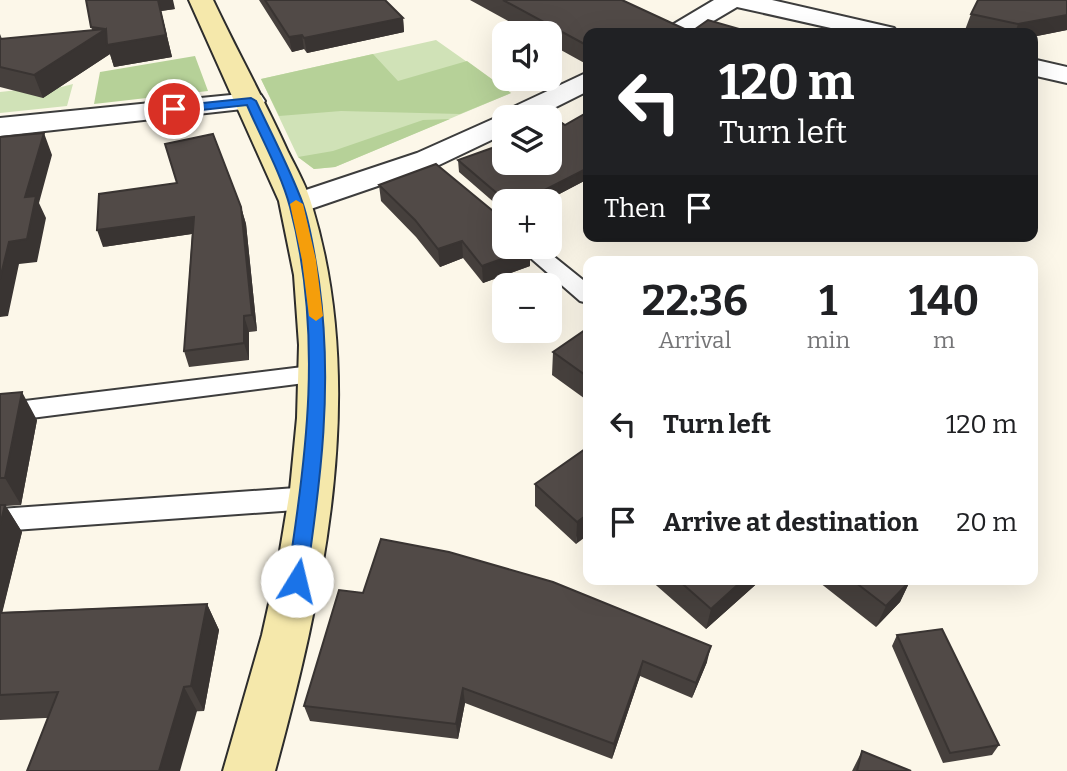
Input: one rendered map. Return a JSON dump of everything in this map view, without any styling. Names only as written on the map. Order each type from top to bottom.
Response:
[{"type":"street","points":[[201,0],[251,101],[296,204],[309,260],[318,330],[317,438],[310,498],[297,581],[250,771]]},
{"type":"street","points":[[684,28],[731,0]]},
{"type":"street","points":[[739,0],[863,28]]},
{"type":"street","points":[[1038,68],[1067,75]]},
{"type":"street","points":[[542,105],[583,86]]},
{"type":"street","points":[[0,127],[251,101]]},
{"type":"street","points":[[296,204],[437,167],[492,131]]},
{"type":"lane","points":[[543,259],[583,292]]},
{"type":"lane","points":[[0,412],[319,374]]},
{"type":"lane","points":[[0,520],[310,498]]},
{"type":"green space","points":[[436,40],[492,80],[492,91],[511,93],[335,167],[314,169],[298,157],[261,79]]},
{"type":"green space","points":[[373,54],[398,81],[467,61],[492,79],[492,91],[511,93],[460,114],[341,111],[279,116],[261,79]]},
{"type":"green space","points":[[195,56],[208,91],[94,104],[100,72]]},
{"type":"green space","points":[[73,84],[67,106],[0,113],[0,92],[18,90],[34,94]]},
{"type":"green space","points":[[450,119],[335,167],[314,169],[298,157],[333,151],[423,120]]},
{"type":"building","points":[[86,0],[158,0],[166,35],[107,45],[106,29],[34,75],[0,67],[0,39],[105,29],[91,27]]},
{"type":"building","points":[[265,0],[385,0],[403,18],[304,38],[302,35],[289,37]]},
{"type":"building","points":[[503,0],[622,0],[682,28],[583,28],[583,43],[562,32],[562,21],[542,21]]},
{"type":"building","points":[[978,0],[1067,0],[1067,15],[1018,24],[971,14]]},
{"type":"building","points":[[708,20],[736,28],[697,28]]},
{"type":"building","points":[[583,115],[583,171],[547,189],[492,189],[458,160],[492,148],[492,175],[562,175],[562,123],[565,125]]},
{"type":"building","points":[[44,133],[25,197],[36,196],[27,239],[9,242],[0,279],[0,137]]},
{"type":"building","points":[[213,134],[241,207],[252,315],[244,316],[244,343],[184,351],[194,217],[97,230],[99,194],[177,183],[165,144]]},
{"type":"building","points":[[436,164],[492,210],[492,259],[502,259],[482,266],[462,241],[438,249],[415,220],[379,185]]},
{"type":"building","points":[[583,331],[583,373],[553,352]]},
{"type":"building","points":[[22,392],[5,478],[0,478],[0,394]]},
{"type":"building","points":[[583,450],[583,518],[577,522],[535,484]]},
{"type":"building","points":[[0,505],[5,505],[0,525]]},
{"type":"building","points":[[381,539],[449,552],[553,582],[711,646],[696,683],[643,661],[614,744],[463,688],[456,724],[304,706],[339,590],[363,593]]},
{"type":"building","points":[[684,585],[737,585],[711,609]]},
{"type":"building","points":[[859,585],[906,585],[886,606]]},
{"type":"building","points":[[207,604],[191,686],[184,687],[159,771],[27,771],[58,692],[0,695],[0,613]]},
{"type":"building","points":[[942,629],[999,745],[950,753],[897,635]]},
{"type":"building","points":[[862,751],[911,771],[857,771]]},
{"type":"slow traffic","points":[[296,204],[309,260],[316,316]]},
{"type":"route","points":[[174,109],[251,101],[296,204],[309,260],[318,330],[319,374],[317,438],[297,581]]}]
